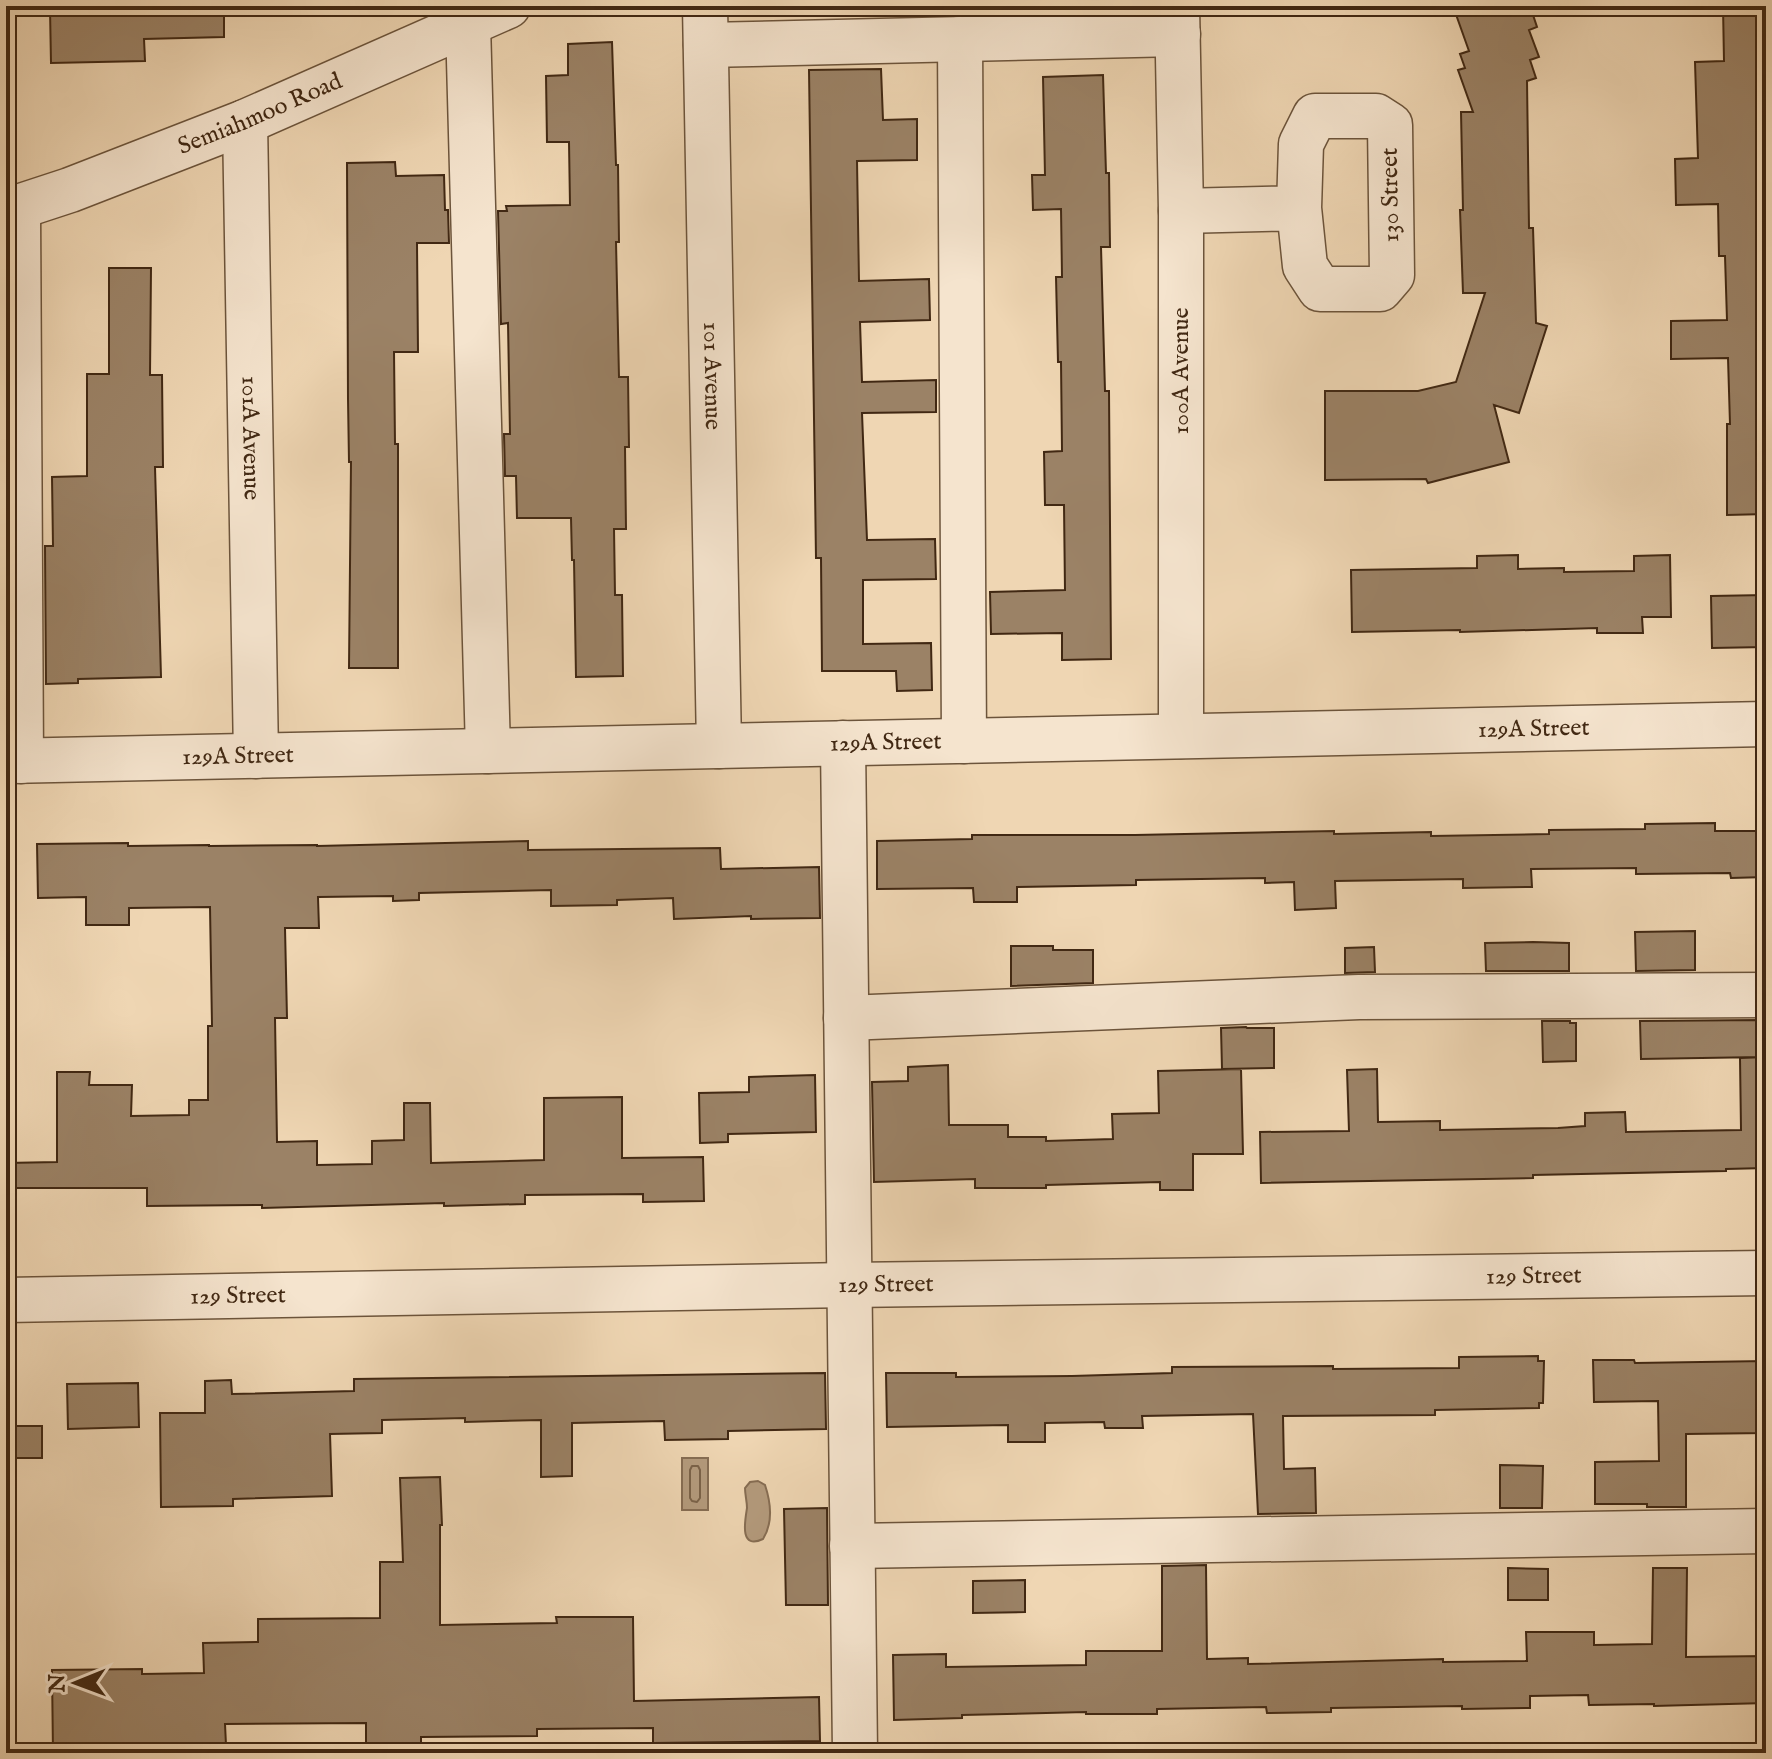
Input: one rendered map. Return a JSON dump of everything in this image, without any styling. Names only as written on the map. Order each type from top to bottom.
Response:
[{"type":"street","name":"Semiahmoo Road","points":[[12,209],[70,190],[245,122],[508,6]]},
{"type":"street","points":[[706,25],[960,39],[1178,20]]},
{"type":"street","name":"100A Avenue","points":[[1178,20],[1181,736]]},
{"type":"street","points":[[468,24],[488,751]]},
{"type":"street","name":"101 Avenue","points":[[706,25],[719,746]]},
{"type":"street","points":[[960,39],[964,741]]},
{"type":"street","name":"101A Avenue","points":[[245,122],[256,756]]},
{"type":"street","points":[[1181,211],[1299,208]]},
{"type":"street","points":[[12,209],[14,761]]},
{"type":"street","name":"129A Street","points":[[14,761],[1766,724]]},
{"type":"street","points":[[843,743],[855,1753]]},
{"type":"street","points":[[846,1018],[1359,997],[1766,995]]},
{"type":"street","name":"129 Street","points":[[6,1300],[1766,1273]]},
{"type":"street","points":[[852,1546],[1766,1531]]},
{"type":"water","points":[[682,1458],[708,1458],[708,1510],[682,1510]]},
{"type":"water","points":[[758,1481],[765,1485],[770,1513],[763,1539],[750,1541],[745,1532],[745,1488],[750,1482]]},
{"type":"building","points":[[224,6],[224,37],[144,39],[145,61],[51,63],[50,9]]},
{"type":"building","points":[[1453,6],[1530,6],[1537,27],[1529,30],[1539,57],[1530,60],[1536,78],[1527,81],[1529,228],[1533,228],[1536,323],[1547,326],[1519,413],[1494,405],[1509,462],[1428,483],[1426,479],[1325,480],[1325,391],[1418,391],[1456,382],[1485,293],[1463,293],[1461,112],[1473,112],[1458,70],[1465,68],[1460,54],[1469,51]]},
{"type":"building","points":[[1723,6],[1766,6],[1766,514],[1727,515],[1727,424],[1730,424],[1728,358],[1671,359],[1671,321],[1727,320],[1725,256],[1719,256],[1718,204],[1676,205],[1675,159],[1698,158],[1695,62],[1724,61]]},
{"type":"building","points":[[612,42],[618,165],[619,377],[628,377],[626,529],[614,529],[615,595],[622,595],[623,676],[576,677],[571,518],[517,518],[516,476],[505,476],[504,434],[510,434],[508,323],[501,324],[498,211],[507,211],[506,206],[570,205],[569,142],[547,142],[546,76],[568,75],[568,44]]},
{"type":"building","points":[[881,69],[883,120],[917,119],[917,160],[857,161],[859,281],[929,279],[930,320],[860,322],[862,382],[936,380],[936,412],[862,413],[867,540],[935,539],[936,579],[863,580],[863,644],[931,643],[932,690],[897,691],[896,671],[822,671],[821,558],[816,558],[809,70]]},
{"type":"building","points":[[1103,75],[1106,173],[1109,173],[1110,247],[1101,247],[1105,391],[1109,391],[1111,659],[1062,660],[1062,633],[991,634],[990,592],[1065,590],[1064,505],[1045,505],[1044,452],[1062,451],[1056,277],[1062,277],[1061,209],[1033,210],[1032,175],[1045,175],[1043,77]]},
{"type":"building","points":[[395,162],[396,176],[444,175],[449,243],[417,243],[418,352],[394,352],[395,444],[398,444],[398,668],[349,668],[351,462],[347,163]]},
{"type":"building","points":[[109,268],[151,268],[150,375],[162,375],[163,467],[155,467],[161,677],[78,679],[78,683],[46,684],[45,546],[53,546],[52,477],[87,476],[87,374],[109,374]]},
{"type":"building","points":[[1518,555],[1518,569],[1564,568],[1564,572],[1634,571],[1634,556],[1670,555],[1671,617],[1642,617],[1643,633],[1597,633],[1597,628],[1352,632],[1351,570],[1477,568],[1477,556]]},
{"type":"building","points":[[1766,595],[1766,647],[1712,648],[1711,596]]},
{"type":"building","points":[[1715,823],[1715,831],[1766,831],[1766,877],[1731,878],[1730,873],[1636,874],[1636,868],[1531,869],[1532,887],[1463,888],[1463,879],[1335,881],[1336,908],[1295,910],[1294,882],[1265,883],[1265,878],[1136,880],[1136,885],[1017,887],[1017,902],[974,902],[973,888],[877,889],[877,841],[972,839],[972,835],[1334,831],[1334,834],[1431,832],[1431,836],[1549,834],[1549,830],[1645,829],[1645,824]]},
{"type":"building","points":[[528,841],[528,850],[720,848],[721,869],[819,867],[820,918],[751,919],[751,916],[674,919],[673,898],[617,900],[617,905],[551,906],[551,890],[419,893],[419,900],[393,901],[393,896],[318,897],[319,928],[285,928],[287,1018],[275,1018],[277,1142],[317,1141],[317,1165],[372,1164],[372,1141],[404,1140],[404,1103],[430,1103],[431,1163],[544,1160],[544,1098],[622,1097],[622,1158],[703,1157],[704,1201],[643,1202],[643,1194],[525,1195],[525,1204],[262,1208],[262,1205],[147,1206],[147,1188],[6,1188],[6,1163],[57,1162],[57,1072],[90,1072],[89,1085],[132,1085],[131,1116],[189,1115],[189,1100],[208,1100],[208,1026],[212,1026],[210,907],[129,908],[129,925],[86,925],[86,897],[38,898],[37,844],[317,846]]},
{"type":"building","points":[[1695,931],[1695,970],[1636,971],[1635,932]]},
{"type":"building","points":[[1485,943],[1569,943],[1569,971],[1486,971]]},
{"type":"building","points":[[1011,946],[1093,950],[1093,983],[1011,986]]},
{"type":"building","points":[[1374,947],[1375,972],[1345,973],[1345,948]]},
{"type":"building","points":[[1761,1020],[1762,1057],[1641,1059],[1640,1021]]},
{"type":"building","points":[[1542,1021],[1576,1023],[1576,1061],[1543,1062]]},
{"type":"building","points":[[1221,1028],[1274,1028],[1274,1068],[1222,1069]]},
{"type":"building","points":[[1766,1057],[1766,1168],[1533,1175],[1533,1178],[1261,1183],[1260,1132],[1349,1131],[1347,1070],[1377,1069],[1378,1122],[1440,1121],[1440,1130],[1558,1128],[1585,1126],[1585,1113],[1625,1112],[1626,1132],[1741,1130],[1740,1058]]},
{"type":"building","points":[[948,1065],[949,1125],[1008,1125],[1008,1137],[1046,1137],[1046,1141],[1113,1139],[1112,1114],[1159,1113],[1158,1071],[1241,1069],[1243,1154],[1193,1154],[1193,1190],[1160,1190],[1160,1182],[975,1188],[975,1179],[874,1182],[872,1082],[908,1081],[908,1067]]},
{"type":"building","points":[[815,1075],[816,1132],[728,1134],[728,1142],[700,1143],[699,1093],[749,1092],[749,1077]]},
{"type":"building","points":[[1538,1356],[1538,1361],[1544,1361],[1543,1403],[1539,1403],[1539,1408],[1435,1410],[1435,1415],[1283,1416],[1284,1469],[1315,1468],[1316,1513],[1258,1514],[1253,1414],[1142,1416],[1143,1428],[1105,1428],[1104,1422],[1045,1423],[1045,1442],[1008,1442],[1008,1425],[887,1427],[886,1373],[956,1373],[956,1377],[1072,1376],[1172,1373],[1172,1367],[1459,1368],[1459,1357]]},
{"type":"building","points":[[1593,1360],[1634,1360],[1635,1363],[1766,1361],[1766,1433],[1686,1434],[1686,1507],[1595,1504],[1595,1462],[1659,1461],[1658,1401],[1594,1402]]},
{"type":"building","points":[[825,1373],[826,1429],[728,1431],[728,1439],[665,1440],[664,1421],[572,1423],[572,1476],[541,1477],[541,1420],[382,1420],[382,1433],[330,1434],[332,1496],[233,1499],[233,1506],[161,1507],[160,1413],[205,1413],[205,1381],[231,1380],[232,1394],[354,1391],[354,1379]]},
{"type":"building","points":[[138,1383],[139,1427],[68,1429],[67,1384]]},
{"type":"building","points":[[6,1426],[42,1426],[42,1458],[6,1458]]},
{"type":"building","points":[[1500,1465],[1543,1466],[1542,1508],[1500,1508]]},
{"type":"building","points":[[440,1477],[440,1625],[557,1623],[556,1617],[633,1617],[634,1701],[819,1697],[820,1741],[653,1743],[653,1728],[537,1729],[537,1736],[421,1737],[421,1745],[366,1745],[366,1723],[225,1724],[226,1745],[117,1747],[117,1753],[53,1753],[52,1670],[142,1669],[142,1674],[204,1673],[203,1643],[258,1642],[258,1619],[380,1618],[380,1562],[403,1562],[400,1478]]},
{"type":"building","points":[[827,1508],[828,1605],[786,1605],[784,1509]]},
{"type":"building","points":[[1206,1565],[1207,1659],[1248,1658],[1248,1664],[1443,1659],[1443,1662],[1527,1661],[1526,1632],[1594,1632],[1594,1645],[1652,1644],[1653,1568],[1687,1568],[1686,1657],[1766,1656],[1766,1703],[1589,1705],[1588,1695],[1530,1696],[1530,1708],[1331,1708],[1331,1712],[1267,1713],[1266,1707],[1157,1709],[1157,1714],[1086,1712],[894,1720],[893,1655],[946,1654],[946,1667],[1086,1665],[1086,1651],[1162,1651],[1162,1566]]},
{"type":"building","points":[[1508,1568],[1548,1569],[1548,1600],[1508,1600]]},
{"type":"building","points":[[1025,1580],[1025,1612],[973,1613],[973,1581]]}]
